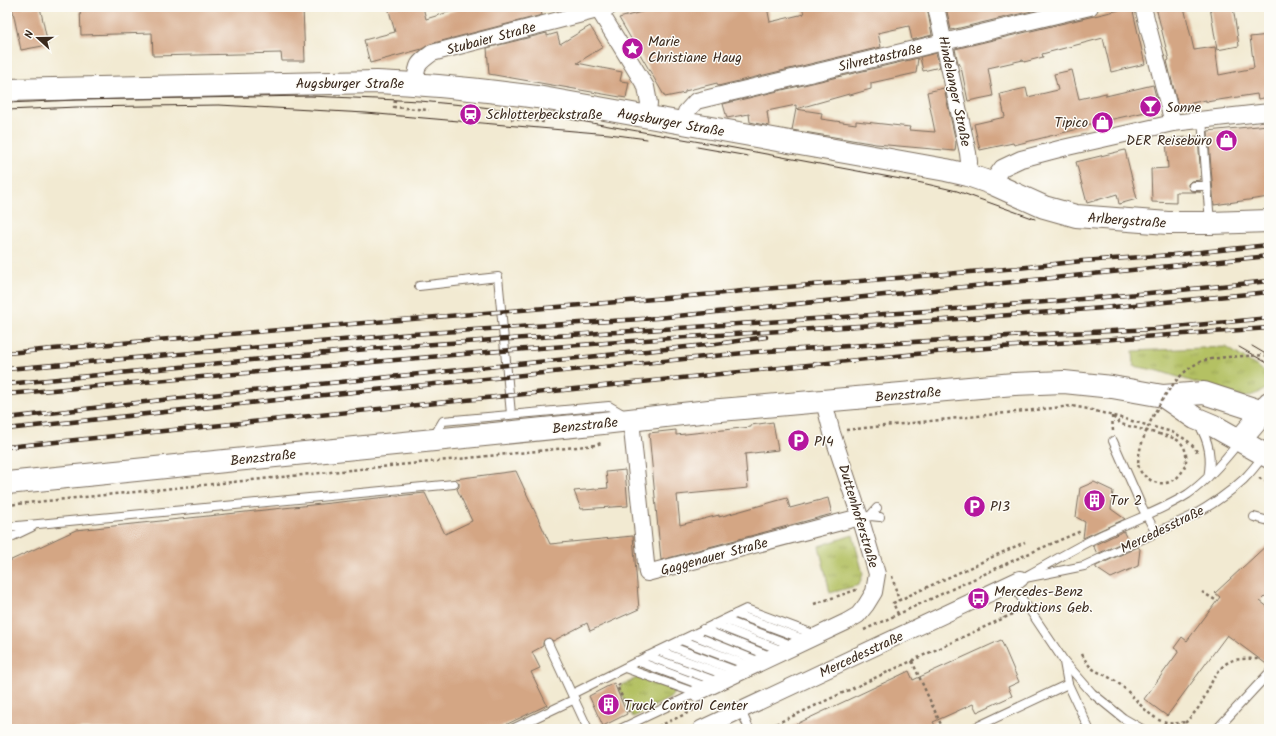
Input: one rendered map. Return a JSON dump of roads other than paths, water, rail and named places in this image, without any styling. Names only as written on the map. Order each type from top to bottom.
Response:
[{"type":"main road","name":"Augsburger Straße","points":[[7,90],[331,82],[415,83],[491,91],[647,117],[926,166],[968,175],[991,183]]},
{"type":"main road","name":"Arlbergstraße","points":[[991,183],[1044,207],[1076,216],[1168,223],[1269,221]]},
{"type":"main road","name":"Benzstraße","points":[[7,483],[709,412],[1014,384],[1064,382],[1112,387],[1163,396],[1204,393],[1267,410],[1240,440]]},
{"type":"main road","name":"Benzstraße","points":[[1163,396],[1195,418],[1214,426],[1268,454]]},
{"type":"street","name":"Hindelanger Straße","points":[[936,7],[968,153],[968,175]]},
{"type":"street","name":"Silvrettastraße","points":[[683,124],[686,112],[696,101],[1090,7]]},
{"type":"street","points":[[1143,7],[1173,123]]},
{"type":"street","points":[[602,8],[646,87],[649,103],[647,117]]},
{"type":"street","name":"Stubaier Straße","points":[[415,83],[417,68],[420,63],[432,53],[602,8]]},
{"type":"street","points":[[991,183],[1002,168],[1021,159],[1063,148],[1173,123],[1269,112]]},
{"type":"street","name":"Duttenhoferstraße","points":[[752,667],[858,615],[866,606],[874,592],[877,574],[865,516],[832,433],[824,402]]},
{"type":"street","name":"Gaggenauer Straße","points":[[631,420],[647,573],[865,516]]},
{"type":"street","name":"Mercedesstraße","points":[[701,729],[1016,581]]},
{"type":"lane","points":[[1202,119],[1210,223]]},
{"type":"lane","points":[[1193,186],[1206,186]]},
{"type":"lane","points":[[419,286],[498,277],[511,414]]},
{"type":"lane","points":[[431,440],[442,421],[511,414],[609,406],[631,420]]},
{"type":"lane","points":[[1195,418],[1206,435],[1210,453],[1208,477]]},
{"type":"lane","name":"Mercedesstraße","points":[[1016,581],[1105,533],[1146,516],[1188,494],[1222,463],[1240,440]]},
{"type":"lane","points":[[1113,441],[1146,516],[1156,533]]},
{"type":"lane","name":"Mercedesstraße","points":[[1016,581],[1084,566],[1156,533],[1209,506],[1240,482],[1268,454]]},
{"type":"lane","points":[[7,527],[454,484]]},
{"type":"lane","points":[[865,516],[877,508]]},
{"type":"lane","points":[[865,516],[880,517]]},
{"type":"lane","points":[[1254,517],[1269,521]]},
{"type":"lane","points":[[7,539],[38,524]]},
{"type":"lane","points":[[1016,581],[1028,607],[1064,661],[1092,693],[1123,718],[1142,729]]},
{"type":"lane","points":[[512,729],[637,661],[746,610],[752,667]]},
{"type":"lane","points":[[736,614],[752,667]]},
{"type":"lane","points":[[725,620],[752,667]]},
{"type":"lane","points":[[714,624],[752,667]]},
{"type":"lane","points":[[703,629],[752,667]]},
{"type":"lane","points":[[693,635],[752,667]]},
{"type":"lane","points":[[681,640],[752,667]]},
{"type":"lane","points":[[548,643],[588,729]]},
{"type":"lane","points":[[670,646],[752,667]]},
{"type":"lane","points":[[658,651],[752,667]]},
{"type":"lane","points":[[648,656],[752,667]]},
{"type":"lane","points":[[637,661],[752,667]]},
{"type":"lane","points":[[1064,661],[1068,684],[1088,729]]},
{"type":"lane","points":[[625,668],[642,673],[752,667]]},
{"type":"lane","points":[[620,729],[752,667]]},
{"type":"lane","points":[[1217,729],[1269,674]]},
{"type":"lane","points":[[972,729],[1068,684]]},
{"type":"lane","points":[[740,710],[750,729]]},
{"type":"tram line","points":[[7,103],[76,100],[310,96],[420,101],[474,106],[546,115],[922,183],[957,191],[1035,219]]},
{"type":"tram line","points":[[7,110],[77,107],[219,105],[366,113],[609,134],[647,139]]},
{"type":"tram line","points":[[697,147],[748,156]]},
{"type":"tram line","points":[[1252,346],[1269,356]]},
{"type":"tram line","points":[[1239,347],[1269,364]]},
{"type":"railway","points":[[7,353],[1018,268],[1082,261],[1172,255],[1269,245]]},
{"type":"railway","points":[[7,369],[412,334],[657,318],[1269,256]]},
{"type":"railway","points":[[7,384],[370,349],[1047,302],[1269,281]]},
{"type":"railway","points":[[7,394],[487,352],[1103,308],[1269,292]]},
{"type":"railway","points":[[7,429],[304,397],[754,352],[1025,335],[1155,329],[1269,318]]},
{"type":"railway","points":[[7,447],[945,351],[1269,328]]},
{"type":"railway","points":[[7,418],[162,400],[716,344],[766,337]]},
{"type":"place","name":"Marie Christiane Haug","points":[[633,49]]},
{"type":"place","name":"Sonne","points":[[1151,107]]},
{"type":"place","name":"Schlotterbeckstraße","points":[[470,114]]},
{"type":"place","name":"Tipico","points":[[1103,122]]},
{"type":"place","name":"DER Reisebüro","points":[[1227,140]]},
{"type":"place","name":"P14","points":[[799,441]]},
{"type":"place","name":"Tor 2","points":[[1095,500]]},
{"type":"place","name":"P13","points":[[974,506]]},
{"type":"place","name":"Mercedes-Benz Produktions Geb.","points":[[978,599]]},
{"type":"place","name":"Truck Control Center","points":[[608,705]]}]
